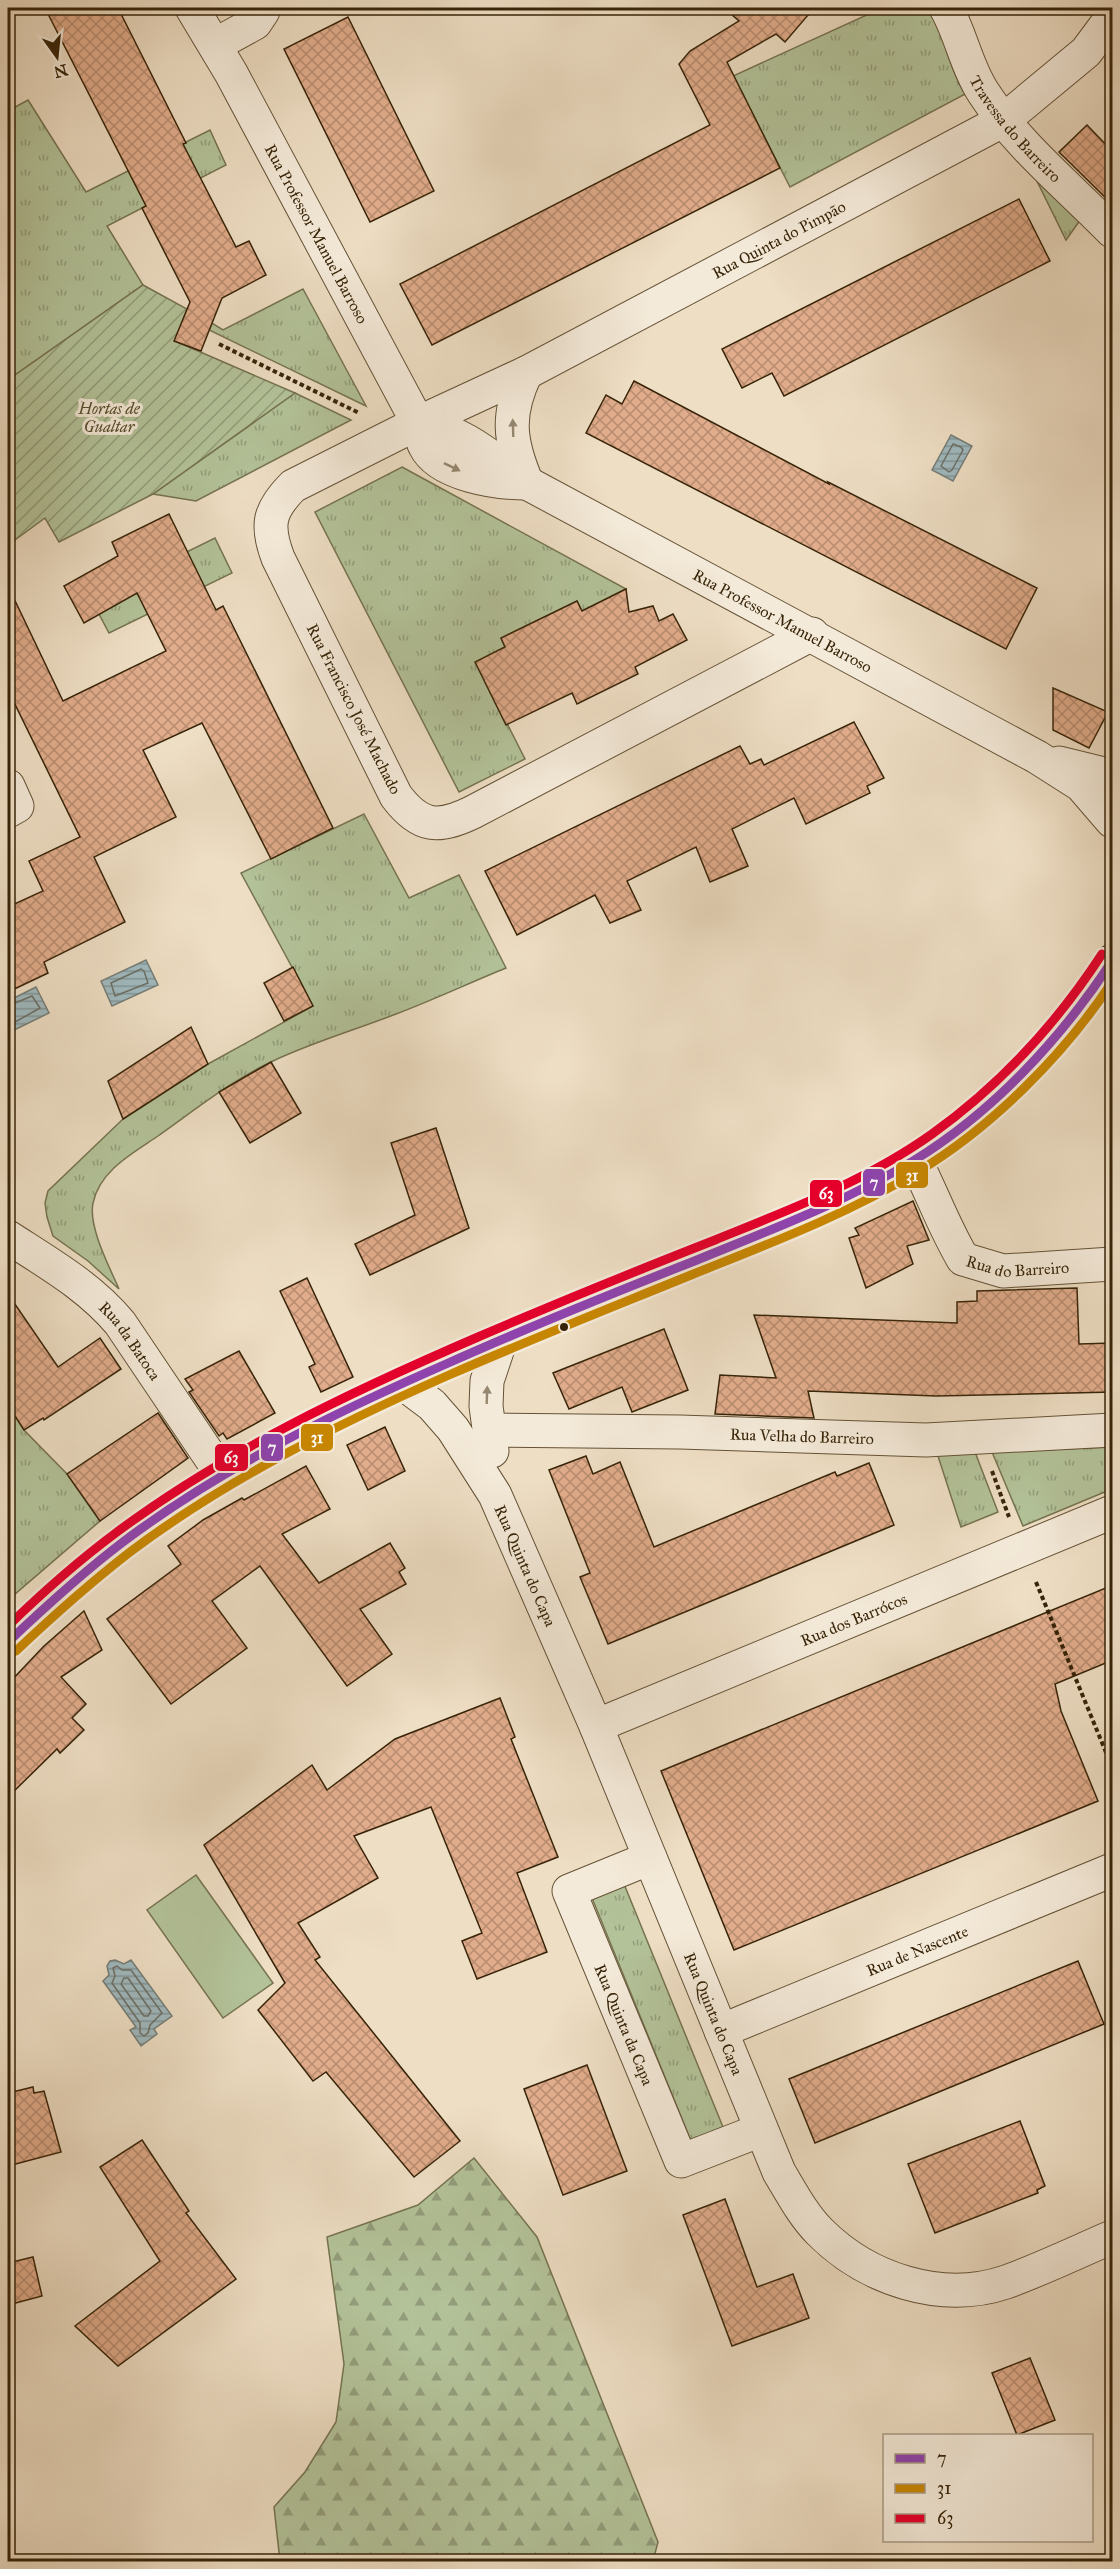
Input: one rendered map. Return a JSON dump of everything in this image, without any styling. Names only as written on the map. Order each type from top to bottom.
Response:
[{"type":"main road","points":[[8,1642],[67,1587],[140,1531],[223,1476],[320,1423],[500,1342],[783,1224],[846,1196],[915,1160],[972,1118],[1009,1084],[1077,1010],[1113,961]]},
{"type":"street","name":"Rua Professor Manuel Barroso","points":[[192,8],[215,45],[409,428],[437,426],[455,433],[527,483],[812,634],[1037,757]]},
{"type":"street","points":[[215,45],[255,23],[263,8]]},
{"type":"street","name":"Travessa do Barreiro","points":[[946,8],[969,66],[983,92],[1004,120],[1113,231]]},
{"type":"street","name":"Rua Quinta do Pimpão","points":[[409,428],[526,373],[1004,120],[1086,52],[1113,17]]},
{"type":"street","points":[[526,373],[517,392],[512,422],[515,456],[527,483]]},
{"type":"street","name":"Rua Francisco José Machado","points":[[409,428],[293,486],[277,502],[270,520],[271,540],[278,558],[396,796],[409,813],[429,823],[452,822],[812,634]]},
{"type":"street","points":[[1037,757],[1113,776]]},
{"type":"street","points":[[1037,757],[1081,785],[1113,821]]},
{"type":"street","points":[[8,786],[17,806],[8,811]]},
{"type":"street","name":"Rua do Barreiro","points":[[915,1160],[932,1192],[946,1231],[963,1259],[1003,1271],[1113,1264]]},
{"type":"street","name":"Rua da Batoca","points":[[8,1237],[71,1277],[105,1305],[120,1323],[223,1476]]},
{"type":"street","points":[[495,1495],[486,1406],[487,1381],[500,1342]]},
{"type":"street","points":[[404,1384],[432,1406],[453,1430],[495,1495]]},
{"type":"street","name":"Rua Velha do Barreiro","points":[[490,1430],[680,1432],[926,1440],[1113,1430]]},
{"type":"street","name":"Rua Quinta do Capa","points":[[495,1495],[596,1726],[760,2130],[797,2204],[819,2232],[845,2254],[873,2271],[904,2283],[941,2288],[985,2286],[1005,2282],[1113,2237]]},
{"type":"street","name":"Rua dos Barrócos","points":[[596,1726],[1113,1512]]},
{"type":"street","name":"Rua Quinta da Capa","points":[[650,1858],[569,1891],[681,2160],[760,2130]]},
{"type":"street","name":"Rua de Nascente","points":[[721,2031],[1113,1870]]},
{"type":"path","points":[[219,344],[409,428]]},
{"type":"path","points":[[991,1470],[1008,1512]]},
{"type":"path","points":[[1038,1588],[1113,1767]]},
{"type":"green space","points":[[882,8],[933,8],[971,91],[790,187],[733,76]]},
{"type":"green space","points":[[28,100],[86,192],[210,130],[226,165],[107,226],[143,285],[8,380],[8,111]]},
{"type":"green space","points":[[1029,165],[1083,216],[1066,240]]},
{"type":"green space","name":"Hortas de Gualtar","points":[[143,285],[187,309],[175,341],[295,393],[153,494],[59,542],[45,518],[8,545],[8,380]]},
{"type":"green space","points":[[303,289],[366,406],[209,330],[212,323],[223,330]]},
{"type":"green space","points":[[295,393],[351,420],[196,501],[153,494]]},
{"type":"green space","points":[[402,467],[626,589],[582,611],[577,601],[501,638],[505,647],[476,662],[525,759],[459,792],[315,512]]},
{"type":"green space","points":[[215,538],[232,573],[109,633],[91,599]]},
{"type":"green space","points":[[364,814],[409,898],[459,875],[506,968],[410,1009],[273,1061],[214,1096],[128,1156],[103,1181],[97,1191],[92,1213],[101,1247],[119,1289],[88,1261],[53,1236],[45,1203],[48,1191],[123,1119],[208,1064],[313,1006],[241,873]]},
{"type":"green space","points":[[8,1405],[24,1430],[67,1474],[100,1521],[8,1600]]},
{"type":"green space","points":[[1112,1447],[1112,1489],[1023,1526],[992,1452]]},
{"type":"green space","points":[[975,1452],[998,1512],[961,1527],[937,1453]]},
{"type":"green space","points":[[196,1875],[273,1983],[223,2018],[147,1910]]},
{"type":"green space","points":[[624,1884],[723,2127],[691,2141],[592,1898]]},
{"type":"green space","points":[[474,2158],[537,2237],[658,2542],[653,2561],[280,2561],[274,2507],[305,2472],[336,2422],[344,2364],[327,2237],[418,2205]]},
{"type":"water","points":[[951,435],[972,446],[953,481],[932,470]]},
{"type":"water","points":[[146,960],[158,985],[112,1006],[101,981]]},
{"type":"water","points":[[36,987],[49,1013],[8,1033],[8,1001]]},
{"type":"water","points":[[115,1960],[124,1964],[131,1960],[172,2016],[154,2029],[157,2034],[141,2046],[130,2030],[136,2027],[103,1981],[109,1975],[107,1966],[110,1961]]},
{"type":"building","points":[[45,8],[118,8],[186,143],[183,144],[236,247],[249,241],[266,275],[222,298],[201,351],[174,341],[190,302],[142,208],[146,206]]},
{"type":"building","points":[[724,8],[821,8],[808,15],[785,42],[776,34],[727,62],[780,168],[432,345],[400,284],[710,125],[679,64],[690,51],[739,21]]},
{"type":"building","points":[[348,17],[434,191],[370,222],[284,49]]},
{"type":"building","points":[[1087,125],[1113,152],[1113,205],[1059,152]]},
{"type":"building","points":[[1019,199],[1050,261],[784,396],[772,373],[742,388],[722,349]]},
{"type":"building","points":[[634,381],[829,484],[828,482],[1037,588],[1006,649],[586,433],[606,395],[622,404]]},
{"type":"building","points":[[169,514],[216,610],[223,606],[333,828],[271,859],[202,723],[143,750],[176,817],[94,857],[125,922],[44,962],[48,973],[8,992],[8,907],[43,891],[29,861],[80,837],[8,690],[8,586],[63,701],[166,651],[137,593],[84,623],[64,586],[118,556],[112,542]]},
{"type":"building","points":[[626,589],[629,612],[653,606],[659,621],[673,614],[687,640],[635,667],[638,674],[577,704],[572,693],[506,725],[475,662],[505,647],[501,638],[577,601],[582,611]]},
{"type":"building","points":[[1053,688],[1108,712],[1089,748],[1053,730]]},
{"type":"building","points":[[854,722],[884,778],[867,786],[870,793],[806,824],[794,798],[732,829],[748,866],[710,882],[696,847],[627,881],[641,910],[610,923],[595,895],[517,935],[485,871],[740,746],[750,764],[761,759],[764,765]]},
{"type":"building","points":[[293,967],[313,1006],[284,1021],[264,983]]},
{"type":"building","points":[[191,1027],[208,1064],[123,1119],[108,1081]]},
{"type":"building","points":[[271,1062],[301,1113],[250,1143],[219,1092]]},
{"type":"building","points":[[436,1128],[469,1228],[370,1275],[355,1244],[415,1215],[391,1143]]},
{"type":"building","points":[[913,1201],[929,1240],[907,1246],[913,1264],[866,1288],[849,1238],[859,1235],[855,1228]]},
{"type":"building","points":[[307,1278],[353,1377],[321,1392],[309,1367],[315,1364],[280,1291]]},
{"type":"building","points":[[1077,1288],[1079,1344],[1113,1343],[1113,1392],[936,1396],[808,1391],[814,1418],[715,1414],[720,1375],[776,1378],[754,1315],[957,1323],[957,1302],[977,1301],[977,1291]]},
{"type":"building","points":[[8,1294],[58,1367],[100,1338],[121,1369],[44,1420],[43,1418],[24,1430],[8,1405]]},
{"type":"building","points":[[664,1329],[688,1390],[632,1412],[622,1387],[569,1409],[553,1373]]},
{"type":"building","points":[[239,1351],[275,1413],[227,1439],[223,1433],[219,1436],[189,1392],[193,1390],[185,1379]]},
{"type":"building","points":[[158,1413],[188,1458],[100,1521],[67,1474]]},
{"type":"building","points":[[385,1427],[405,1471],[368,1490],[347,1445]]},
{"type":"building","points":[[586,1456],[593,1474],[620,1462],[654,1547],[835,1472],[837,1476],[869,1463],[894,1525],[608,1644],[580,1577],[590,1573],[549,1470]]},
{"type":"building","points":[[306,1466],[330,1509],[282,1534],[319,1583],[390,1543],[405,1568],[399,1572],[406,1584],[360,1609],[392,1654],[347,1686],[260,1566],[212,1601],[247,1648],[171,1704],[107,1619],[181,1564],[168,1546],[203,1520]]},
{"type":"building","points":[[1113,1585],[1113,1660],[1055,1684],[1061,1711],[1098,1801],[734,1950],[661,1771]]},
{"type":"building","points":[[84,1611],[102,1650],[61,1677],[86,1704],[72,1718],[84,1730],[60,1753],[57,1749],[8,1797],[8,1684],[44,1646]]},
{"type":"building","points":[[500,1698],[515,1737],[511,1739],[558,1857],[517,1873],[547,1952],[477,1979],[462,1941],[482,1933],[431,1807],[354,1836],[378,1878],[298,1923],[320,1957],[315,1960],[460,2141],[414,2177],[326,2072],[313,2081],[258,2010],[285,1983],[204,1845],[312,1765],[327,1790],[395,1739]]},
{"type":"building","points":[[1078,1961],[1104,2024],[815,2143],[789,2079]]},
{"type":"building","points":[[587,2065],[627,2171],[563,2195],[524,2089]]},
{"type":"building","points":[[33,2087],[34,2093],[44,2091],[61,2152],[8,2166],[8,2093]]},
{"type":"building","points":[[1020,2121],[1045,2186],[1037,2190],[1038,2193],[935,2233],[908,2164]]},
{"type":"building","points":[[142,2140],[189,2211],[186,2213],[236,2279],[118,2366],[75,2326],[160,2261],[100,2167]]},
{"type":"building","points":[[725,2199],[757,2287],[793,2274],[809,2318],[732,2346],[683,2215]]},
{"type":"building","points":[[33,2257],[42,2296],[8,2305],[8,2263]]},
{"type":"building","points":[[1030,2358],[1055,2420],[1017,2434],[992,2373]]},
{"type":"transit line","name":"63","points":[[8,1626],[88,1554],[159,1502],[292,1424],[478,1337],[826,1193],[907,1151],[957,1115],[1025,1052],[1085,980],[1102,954]]},
{"type":"transit line","name":"7","points":[[8,1642],[93,1566],[160,1515],[239,1466],[320,1422],[571,1310],[807,1215],[861,1190],[913,1161],[971,1120],[1023,1072],[1071,1018],[1112,961]]},
{"type":"transit line","name":"31","points":[[16,1651],[130,1552],[205,1500],[284,1454],[449,1375],[806,1228],[863,1202],[917,1172],[972,1134],[1025,1088],[1072,1036],[1112,982]]}]
